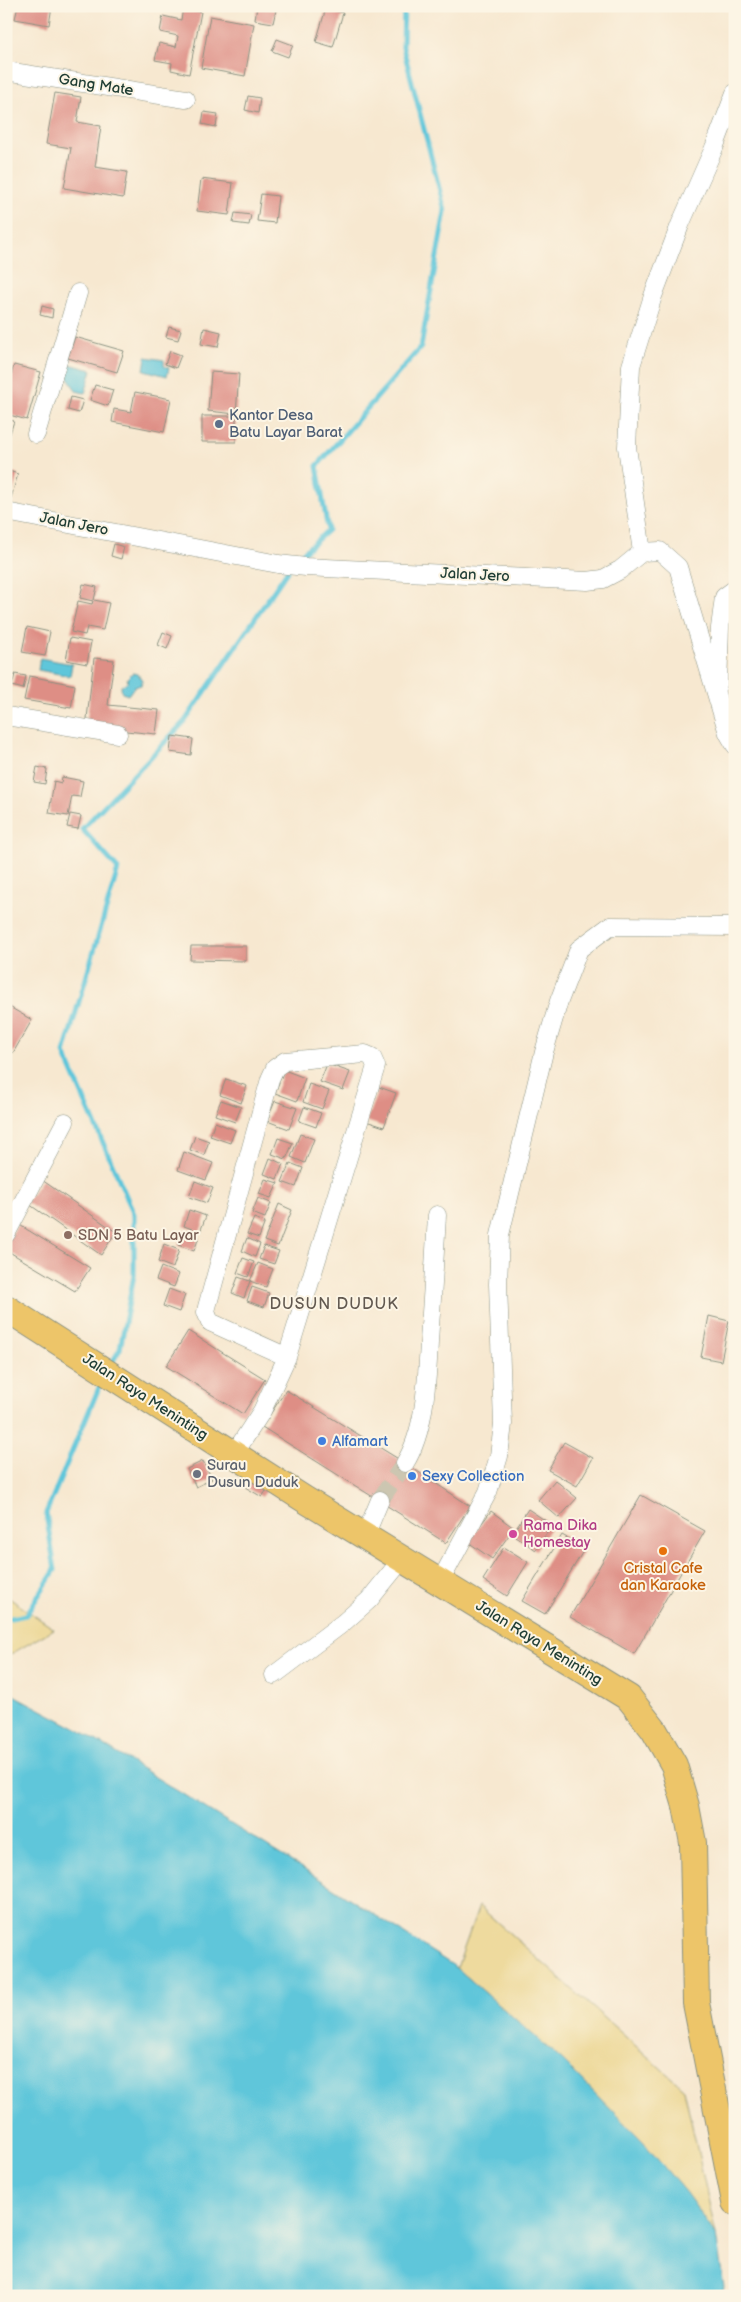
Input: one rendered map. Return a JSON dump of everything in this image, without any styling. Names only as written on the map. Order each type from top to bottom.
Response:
[{"type":"highway","name":"Jalan Raya Meninting","points":[[6,1308],[234,1454],[628,1698],[654,1730],[674,1765],[686,1806],[693,1843],[696,2003],[735,2202]]},
{"type":"street","name":"Gang Mate","points":[[6,71],[186,99]]},
{"type":"street","points":[[735,93],[714,148],[680,225],[653,296],[631,366],[627,447],[642,552],[660,551],[678,567],[728,733],[735,745]]},
{"type":"street","points":[[36,434],[78,293]]},
{"type":"street","name":"Jalan Jero","points":[[6,512],[278,564],[306,567],[587,581],[604,579],[620,570],[642,552]]},
{"type":"street","points":[[718,700],[720,628],[724,597],[735,589]]},
{"type":"street","points":[[6,716],[118,734]]},
{"type":"street","points":[[440,1582],[488,1492],[499,1456],[502,1424],[498,1284],[500,1236],[544,1052],[559,1001],[579,949],[610,926],[735,927]]},
{"type":"street","points":[[234,1454],[262,1411],[287,1357],[376,1066],[372,1057],[365,1054],[285,1061],[275,1068],[270,1079],[207,1307],[206,1312],[210,1322],[287,1357]]},
{"type":"street","points":[[6,1234],[65,1122]]},
{"type":"street","points":[[404,1463],[412,1451],[420,1425],[427,1372],[437,1215]]},
{"type":"street","points":[[365,1536],[380,1500]]},
{"type":"street","points":[[274,1675],[343,1623],[369,1600],[403,1558]]},
{"type":"sand","points":[[6,1596],[54,1629],[6,1657]]},
{"type":"sand","points":[[479,1906],[684,2089],[716,2235],[657,2161],[594,2094],[457,1968]]},
{"type":"water","points":[[146,357],[164,360],[164,366],[169,368],[167,376],[144,370]]},
{"type":"water","points":[[69,364],[92,370],[85,393],[76,391],[66,373]]},
{"type":"water","points":[[40,658],[72,664],[70,676],[38,670]]},
{"type":"water","points":[[132,673],[138,674],[142,680],[141,685],[134,687],[128,695],[122,693],[121,686],[128,682],[127,678]]},
{"type":"water","points":[[6,1691],[81,1731],[321,1880],[457,1968],[564,2062],[643,2142],[686,2193],[716,2235],[724,2287],[722,2296],[6,2296]]},
{"type":"building","points":[[18,6],[52,6],[49,25],[15,19]]},
{"type":"building","points":[[257,6],[276,10],[273,23],[255,20]]},
{"type":"building","points":[[183,8],[201,12],[189,74],[171,70],[172,63],[155,60],[159,43],[176,47],[178,36],[160,32],[163,16],[181,20]]},
{"type":"building","points":[[326,8],[343,13],[333,47],[316,42]]},
{"type":"building","points":[[210,16],[254,24],[245,76],[201,68]]},
{"type":"building","points":[[277,39],[293,45],[288,57],[272,51]]},
{"type":"building","points":[[55,93],[81,97],[77,122],[101,126],[95,167],[127,172],[123,198],[64,188],[71,148],[46,144]]},
{"type":"building","points":[[248,96],[260,98],[258,113],[245,110]]},
{"type":"building","points":[[204,112],[218,114],[216,127],[202,124]]},
{"type":"building","points":[[201,179],[233,183],[229,215],[197,211]]},
{"type":"building","points":[[261,194],[278,196],[275,223],[257,221]]},
{"type":"building","points":[[235,213],[251,215],[249,225],[233,223]]},
{"type":"building","points":[[42,306],[53,309],[52,318],[40,315]]},
{"type":"building","points":[[169,327],[181,330],[178,340],[166,337]]},
{"type":"building","points":[[204,328],[221,332],[218,347],[201,344]]},
{"type":"building","points":[[75,337],[124,351],[117,372],[68,358]]},
{"type":"building","points":[[170,351],[181,355],[176,368],[165,364]]},
{"type":"building","points":[[14,365],[41,372],[27,420],[6,414],[6,391]]},
{"type":"building","points":[[211,372],[239,374],[236,414],[208,411]]},
{"type":"building","points":[[95,385],[113,390],[108,406],[90,400]]},
{"type":"building","points":[[135,392],[171,399],[164,432],[112,422],[114,409],[131,412]]},
{"type":"building","points":[[71,397],[83,400],[79,413],[68,410]]},
{"type":"building","points":[[202,416],[236,416],[236,442],[202,442]]},
{"type":"building","points":[[6,419],[14,421],[7,443],[6,442]]},
{"type":"building","points":[[6,470],[18,474],[11,498],[6,496]]},
{"type":"building","points":[[114,544],[124,547],[121,559],[111,556]]},
{"type":"building","points":[[83,584],[97,587],[94,600],[109,603],[103,630],[87,627],[85,635],[71,632],[78,601],[92,604],[93,601],[80,598]]},
{"type":"building","points":[[27,627],[50,632],[45,656],[22,652]]},
{"type":"building","points":[[163,632],[172,636],[167,649],[158,645]]},
{"type":"building","points":[[70,638],[91,642],[87,664],[66,660]]},
{"type":"building","points":[[94,658],[114,660],[108,705],[159,710],[156,734],[86,727]]},
{"type":"building","points":[[15,674],[26,676],[23,689],[12,686]]},
{"type":"building","points":[[29,676],[75,685],[71,708],[24,700]]},
{"type":"building","points":[[172,736],[193,739],[191,755],[170,752]]},
{"type":"building","points":[[37,767],[47,769],[45,784],[34,782]]},
{"type":"building","points":[[62,777],[83,781],[80,797],[72,796],[68,816],[49,813],[54,781],[61,783]]},
{"type":"building","points":[[70,814],[81,816],[78,829],[67,827]]},
{"type":"building","points":[[191,946],[246,946],[246,961],[190,960]]},
{"type":"building","points":[[6,1005],[32,1020],[13,1053],[6,1049]]},
{"type":"building","points":[[327,1064],[350,1072],[343,1090],[320,1082]]},
{"type":"building","points":[[284,1070],[305,1078],[297,1101],[275,1093]]},
{"type":"building","points":[[226,1079],[247,1086],[241,1103],[220,1095]]},
{"type":"building","points":[[309,1084],[329,1091],[322,1109],[303,1102]]},
{"type":"building","points":[[379,1087],[396,1093],[384,1127],[366,1121]]},
{"type":"building","points":[[221,1100],[241,1107],[235,1122],[215,1115]]},
{"type":"building","points":[[275,1101],[297,1108],[289,1129],[267,1121]]},
{"type":"building","points":[[304,1107],[321,1113],[316,1127],[299,1121]]},
{"type":"building","points":[[215,1122],[235,1130],[230,1143],[210,1136]]},
{"type":"building","points":[[300,1134],[314,1139],[305,1163],[291,1157]]},
{"type":"building","points":[[195,1136],[209,1141],[204,1155],[190,1150]]},
{"type":"building","points":[[278,1138],[293,1143],[286,1159],[272,1154]]},
{"type":"building","points":[[184,1152],[213,1163],[206,1180],[178,1170]]},
{"type":"building","points":[[270,1158],[283,1164],[277,1179],[264,1174]]},
{"type":"building","points":[[290,1163],[303,1168],[296,1187],[282,1182]]},
{"type":"building","points":[[265,1179],[278,1183],[271,1198],[259,1194]]},
{"type":"building","points":[[42,1180],[116,1232],[101,1255],[26,1202]]},
{"type":"building","points":[[195,1181],[213,1188],[207,1203],[189,1197]]},
{"type":"building","points":[[258,1198],[271,1203],[265,1218],[252,1213]]},
{"type":"building","points":[[279,1204],[292,1210],[278,1246],[264,1241]]},
{"type":"building","points":[[189,1210],[206,1216],[200,1232],[184,1226]]},
{"type":"building","points":[[254,1218],[265,1222],[259,1238],[247,1234]]},
{"type":"building","points":[[18,1224],[90,1268],[75,1291],[6,1250],[6,1243]]},
{"type":"building","points":[[183,1231],[199,1237],[194,1251],[178,1245]]},
{"type":"building","points":[[247,1238],[260,1244],[255,1257],[242,1251]]},
{"type":"building","points":[[164,1244],[179,1250],[173,1268],[158,1262]]},
{"type":"building","points":[[264,1246],[279,1251],[274,1264],[259,1259]]},
{"type":"building","points":[[243,1258],[254,1262],[248,1277],[237,1273]]},
{"type":"building","points":[[258,1263],[273,1269],[266,1287],[250,1281]]},
{"type":"building","points":[[161,1267],[179,1274],[174,1287],[156,1280]]},
{"type":"building","points":[[238,1277],[250,1281],[244,1298],[232,1293]]},
{"type":"building","points":[[252,1287],[269,1293],[264,1307],[247,1301]]},
{"type":"building","points":[[169,1289],[185,1295],[179,1312],[163,1306]]},
{"type":"building","points":[[709,1316],[729,1321],[721,1361],[701,1357]]},
{"type":"building","points":[[188,1331],[265,1379],[243,1414],[166,1366]]},
{"type":"building","points":[[286,1390],[405,1463],[470,1506],[446,1543],[262,1427]]},
{"type":"building","points":[[564,1442],[593,1458],[577,1486],[548,1470]]},
{"type":"building","points":[[203,1461],[212,1479],[196,1487],[187,1469]]},
{"type":"building","points":[[251,1478],[268,1488],[262,1497],[245,1487]]},
{"type":"building","points":[[555,1480],[577,1498],[559,1518],[538,1500]]},
{"type":"building","points":[[641,1495],[705,1531],[634,1654],[570,1617]]},
{"type":"building","points":[[528,1509],[552,1525],[536,1550],[512,1534]]},
{"type":"building","points":[[491,1511],[514,1528],[492,1559],[468,1542]]},
{"type":"building","points":[[562,1535],[585,1548],[545,1614],[522,1601]]},
{"type":"building","points":[[504,1547],[528,1562],[507,1596],[483,1580]]},
{"type":"waterway","points":[[294,561],[328,530],[317,466],[421,347],[445,211],[403,47],[404,6]]},
{"type":"waterway","points":[[110,1366],[120,1349],[134,1275],[134,1214],[64,1053],[118,869],[82,829],[185,721],[288,570]]},
{"type":"waterway","points":[[6,1619],[26,1615],[55,1570],[46,1513],[103,1378]]},
{"type":"tunnel","points":[[380,1500],[405,1463]]},
{"type":"place","name":"Kantor Desa Batu Layar Barat","points":[[219,424]]},
{"type":"place","name":"SDN 5 Batu Layar","points":[[68,1235]]},
{"type":"place","name":"Alfamart","points":[[322,1441]]},
{"type":"place","name":"Surau Dusun Duduk","points":[[197,1474]]},
{"type":"place","name":"Sexy Collection","points":[[412,1476]]},
{"type":"place","name":"Rama Dika Homestay","points":[[513,1534]]},
{"type":"place","name":"Cristal Cafe dan Karaoke","points":[[663,1551]]},
{"type":"district","name":"DUSUN DUDUK","points":[[334,1304]]}]
